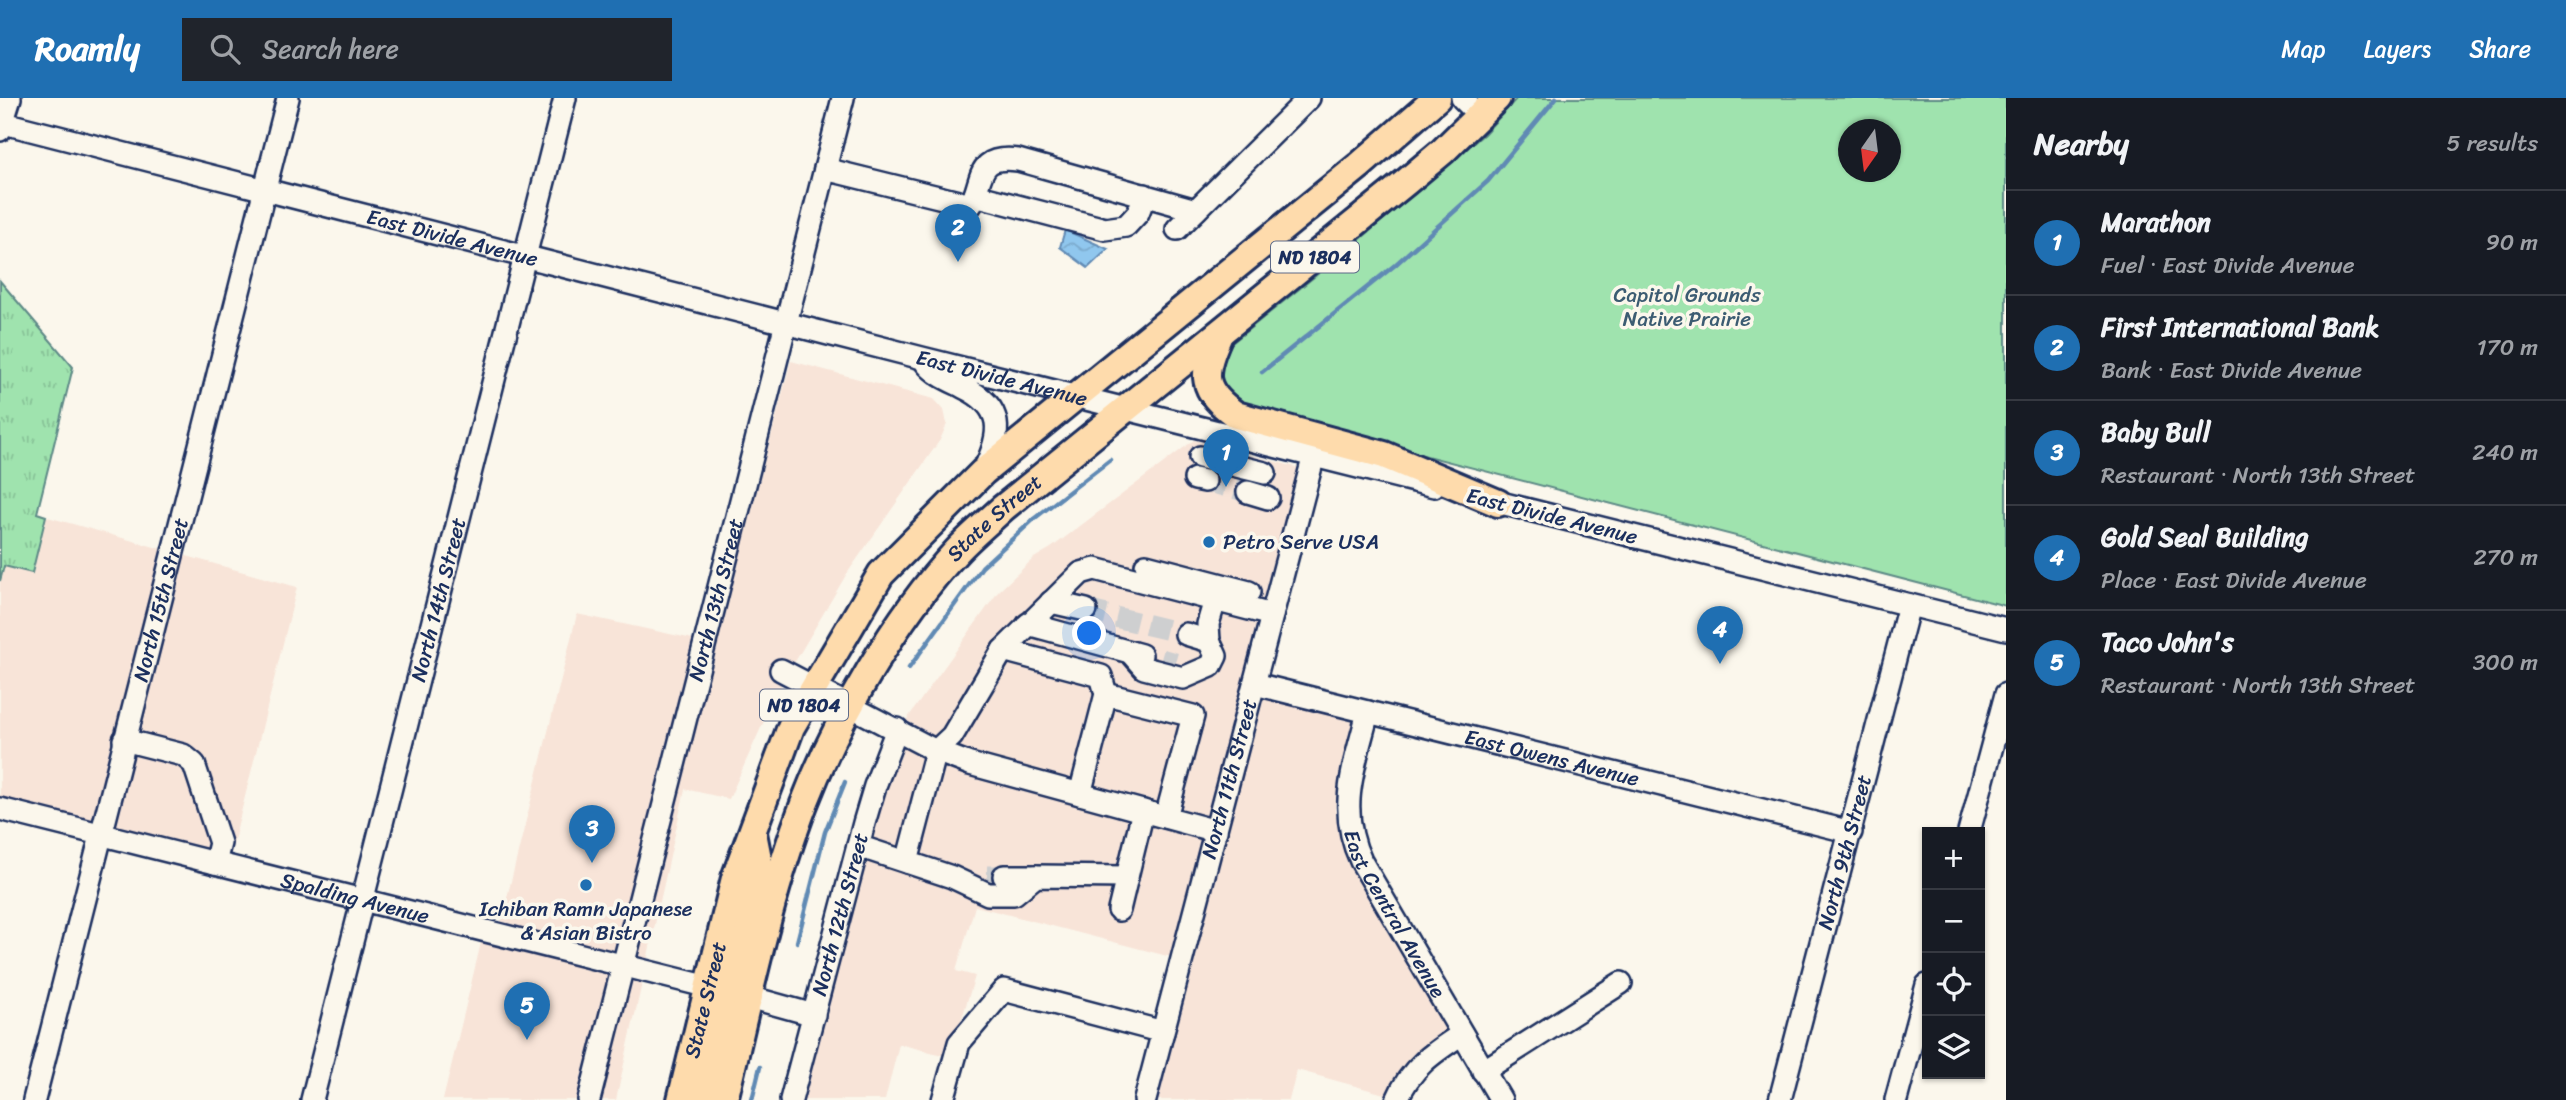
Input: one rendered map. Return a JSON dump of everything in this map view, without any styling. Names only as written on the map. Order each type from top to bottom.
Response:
[{"type":"main road","name":"State Street","points":[[681,1100],[735,878],[791,727],[881,574],[984,472],[1375,153],[1437,98]]},
{"type":"main road","name":"State Street","points":[[724,1100],[780,878],[804,805],[825,756],[851,707],[896,629],[926,587],[957,551],[1003,508],[1406,182],[1480,104]]},
{"type":"main road","points":[[1219,334],[1205,368],[1206,381],[1219,403],[1236,415],[1384,455],[1498,503]]},
{"type":"main road","points":[[750,997],[740,993],[734,985],[734,977],[760,869],[752,832]]},
{"type":"main road","points":[[705,1100],[728,1004],[722,992],[709,987]]},
{"type":"street","points":[[1,125],[10,98]]},
{"type":"street","name":"North 15th Street","points":[[34,1100],[288,98]]},
{"type":"street","name":"North 14th Street","points":[[312,1100],[565,98]]},
{"type":"street","name":"North 13th Street","points":[[590,1100],[843,98]]},
{"type":"street","points":[[1177,229],[1309,98]]},
{"type":"street","name":"East Divide Avenue","points":[[1,125],[2006,629]]},
{"type":"street","points":[[825,169],[971,205],[983,170],[1001,158],[1018,160],[1196,210]]},
{"type":"street","points":[[975,195],[1105,229],[1126,226],[1138,213],[1145,195]]},
{"type":"street","points":[[922,358],[937,374],[983,399],[995,417],[996,439],[984,472]]},
{"type":"street","name":"North 11th Street","points":[[1145,1100],[1314,456]]},
{"type":"street","points":[[1200,457],[1265,473]]},
{"type":"street","points":[[1146,565],[1249,592]]},
{"type":"street","points":[[907,862],[936,751],[952,736],[1003,650],[1081,573],[1096,569],[1272,615]]},
{"type":"street","points":[[1130,652],[1144,668],[1182,678],[1212,666],[1216,656],[1209,641],[1209,624],[1215,600]]},
{"type":"street","points":[[1051,601],[1086,610]]},
{"type":"street","name":"North 9th Street","points":[[1780,1100],[1909,605]]},
{"type":"street","points":[[1028,624],[1203,671]]},
{"type":"street","points":[[1186,634],[1209,641]]},
{"type":"street","points":[[1003,650],[1101,676],[1106,694],[1080,794]]},
{"type":"street","points":[[781,670],[936,751],[970,764],[1216,831]]},
{"type":"street","name":"East Owens Avenue","points":[[1255,684],[1851,832]]},
{"type":"street","points":[[1106,694],[1193,716],[1166,817]]},
{"type":"street","points":[[1970,827],[2006,694]]},
{"type":"street","name":"East Central Avenue","points":[[1368,712],[1348,795],[1348,823],[1353,843],[1501,1100]]},
{"type":"street","name":"North 12th Street","points":[[792,1100],[858,846],[875,786],[897,729]]},
{"type":"street","points":[[124,740],[183,755],[194,764],[220,843],[215,863]]},
{"type":"street","name":"Spalding Avenue","points":[[0,810],[709,987]]},
{"type":"street","points":[[1119,910],[1143,811]]},
{"type":"street","points":[[858,846],[952,877],[988,894],[1014,894],[1035,876]]},
{"type":"street","points":[[952,877],[1127,877]]},
{"type":"street","points":[[1483,1071],[1621,983]]},
{"type":"street","points":[[943,1100],[959,1042],[1004,990],[1163,1032]]},
{"type":"street","points":[[750,997],[814,1015]]},
{"type":"street","points":[[1896,1100],[1922,1004]]},
{"type":"street","points":[[1397,1100],[1405,1082],[1419,1065],[1462,1034]]},
{"type":"shaded area","points":[[0,281],[73,367],[37,514],[297,587],[230,857],[0,797]]},
{"type":"shaded area","points":[[791,361],[934,399],[944,410],[947,424],[940,440],[846,575],[776,694],[729,799],[685,789],[616,1100],[443,1100],[486,922],[500,926],[577,614],[716,644]]},
{"type":"shaded area","points":[[1194,440],[1303,469],[1246,688],[1360,718],[1336,796],[1338,826],[1349,851],[1448,1028],[1401,1070],[1388,1095],[1297,1070],[1289,1100],[1138,1100],[1175,958],[975,906],[956,971],[975,976],[950,1057],[899,1044],[885,1100],[800,1100],[860,876],[907,719],[998,592],[1034,558]]},
{"type":"green space","name":"Capitol Grounds Native Prairie","points":[[1517,98],[2006,98],[2006,606],[1230,405],[1209,378],[1217,355],[1350,248],[1484,134]]},
{"type":"green space","points":[[0,281],[73,367],[37,513],[46,516],[32,573],[4,566],[0,581]]},
{"type":"water","points":[[1065,230],[1108,249],[1088,268],[1060,247]]},
{"type":"waterway","points":[[1262,372],[1395,265],[1488,181],[1556,98]]},
{"type":"waterway","points":[[909,668],[982,567],[1035,518],[1110,460]]},
{"type":"waterway","points":[[797,942],[825,832],[845,782]]},
{"type":"waterway","points":[[752,1100],[760,1067]]},
{"type":"tunnel","points":[[1205,481],[1248,492]]},
{"type":"tunnel","points":[[1086,610],[1186,634]]},
{"type":"tunnel","points":[[1161,659],[1175,663]]},
{"type":"tunnel","points":[[987,876],[1004,876]]},
{"type":"place","name":"First International Bank","points":[[958,262]]},
{"type":"place","name":"Marathon","points":[[1226,487]]},
{"type":"place","name":"Petro Serve USA","points":[[1209,542]]},
{"type":"place","name":"Gold Seal Building","points":[[1720,664]]},
{"type":"place","name":"Baby Bull","points":[[592,863]]},
{"type":"place","name":"Ichiban Ramn Japanese & Asian Bistro","points":[[586,885]]},
{"type":"place","name":"Taco John's","points":[[527,1040]]}]
